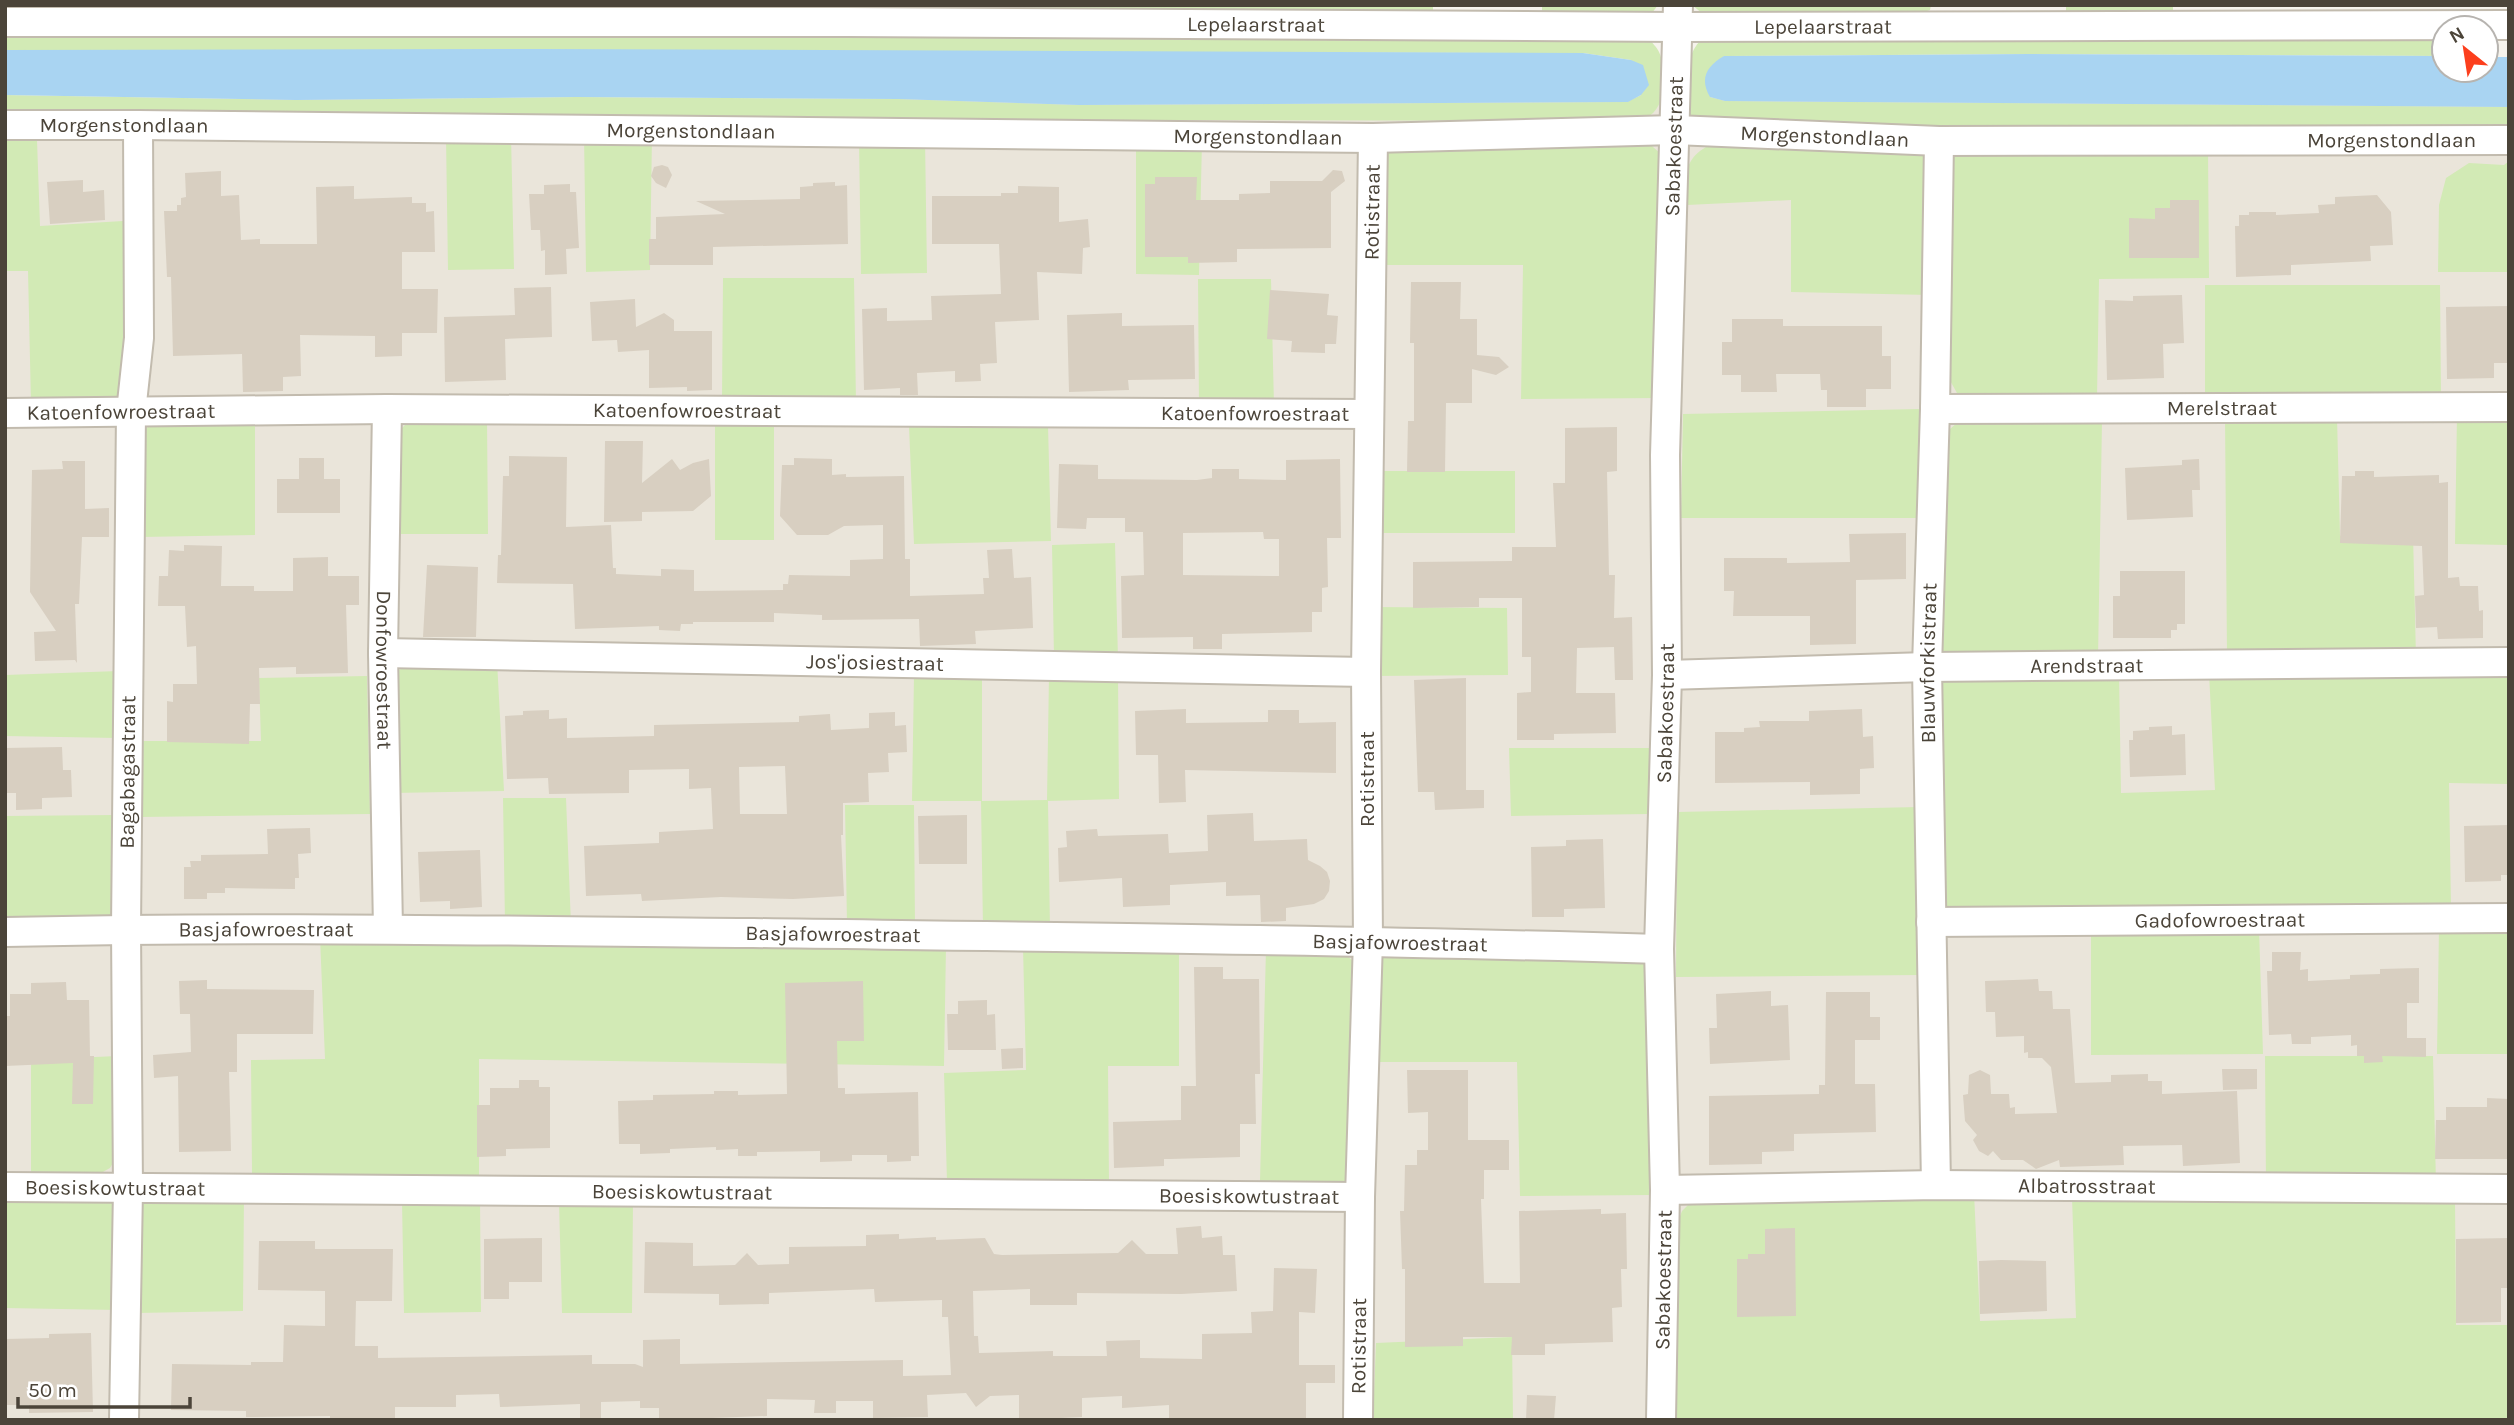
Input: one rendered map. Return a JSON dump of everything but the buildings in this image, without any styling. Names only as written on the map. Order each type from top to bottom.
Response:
[{"type":"street","name":"Lepelaarstraat","points":[[5,22],[334,14],[1943,15],[2509,25]]},
{"type":"street","name":"Sabakoestraat","points":[[1661,1420],[1665,1190],[1658,949],[1667,675],[1665,455],[1678,16]]},
{"type":"street","name":"Morgenstondlaan","points":[[5,125],[1373,138],[1675,130],[1939,141],[2509,140]]},
{"type":"street","name":"Bagabagastraat","points":[[124,1420],[128,1189],[126,929],[131,412],[139,338],[138,125]]},
{"type":"street","name":"Rotistraat","points":[[1358,1420],[1360,1197],[1368,940],[1366,672],[1373,138]]},
{"type":"street","name":"Blauwforkistraat","points":[[1936,1185],[1927,667],[1935,410],[1939,141]]},
{"type":"street","name":"Merelstraat","points":[[1935,410],[2509,407]]},
{"type":"street","name":"Katoenfowroestraat","points":[[5,412],[387,409],[1369,414]]},
{"type":"street","name":"Donfowroestraat","points":[[387,409],[383,653],[388,929]]},
{"type":"street","name":"Jos'josiestraat","points":[[383,653],[1366,672]]},
{"type":"street","name":"Arendstraat","points":[[1667,675],[1927,667],[2509,663]]},
{"type":"street","name":"Gadofowroestraat","points":[[1931,922],[2509,918]]},
{"type":"street","name":"Basjafowroestraat","points":[[5,932],[388,929],[1368,940],[1658,949]]},
{"type":"street","name":"Albatrosstraat","points":[[1665,1190],[1936,1185],[2509,1189]]},
{"type":"street","name":"Boesiskowtustraat","points":[[5,1187],[1360,1197]]},
{"type":"shaded area","points":[[2509,97],[2509,1420],[5,1420],[5,99]]},
{"type":"green space","points":[[5,5],[322,5],[304,14],[5,13]]},
{"type":"green space","points":[[349,5],[826,5],[816,12],[360,15]]},
{"type":"green space","points":[[862,5],[1433,5],[1433,16],[865,10]]},
{"type":"green space","points":[[1542,5],[1658,5],[1652,13],[1638,17],[1542,13]]},
{"type":"green space","points":[[1692,5],[1931,5],[1930,10],[1911,17],[1708,18]]},
{"type":"green space","points":[[2066,5],[2173,5],[2173,14],[2066,15]]},
{"type":"green space","points":[[5,28],[1649,39],[1662,59],[1664,88],[1654,112],[1645,118],[1625,121],[5,118],[5,95],[296,100],[577,97],[898,99],[1079,105],[1627,102],[1641,95],[1631,60],[1583,53],[5,50]]},
{"type":"green space","points":[[2430,35],[2430,56],[1724,56],[1710,97],[1725,101],[2509,107],[2509,131],[1817,130],[1699,121],[1689,115],[1687,75],[1691,56],[1701,40]]},
{"type":"green space","points":[[652,134],[650,270],[586,272],[584,135]]},
{"type":"green space","points":[[511,136],[514,269],[448,270],[446,137]]},
{"type":"green space","points":[[925,138],[927,273],[861,274],[859,140]]},
{"type":"green space","points":[[37,140],[40,226],[123,221],[124,385],[121,396],[106,407],[31,404],[28,271],[5,271],[5,141]]},
{"type":"green space","points":[[1136,140],[1202,140],[1199,275],[1136,274]]},
{"type":"green space","points":[[1645,140],[1661,154],[1659,398],[1521,399],[1523,265],[1381,265],[1385,153],[1393,142]]},
{"type":"green space","points":[[1706,147],[1915,148],[1929,159],[1930,295],[1791,292],[1791,200],[1687,205],[1686,179],[1689,165]]},
{"type":"green space","points":[[1961,147],[2208,147],[2209,278],[2099,279],[2097,398],[1969,398],[1957,393],[1948,377],[1949,161]]},
{"type":"green space","points":[[2509,161],[2509,272],[2438,272],[2439,205],[2446,178],[2469,163],[2504,165]]},
{"type":"green space","points":[[723,278],[854,278],[856,403],[722,399]]},
{"type":"green space","points":[[1198,279],[1271,279],[1274,406],[1199,407]]},
{"type":"green space","points":[[2205,285],[2440,285],[2441,400],[2205,400]]},
{"type":"green space","points":[[1919,409],[1920,518],[1681,518],[1683,414]]},
{"type":"green space","points":[[2457,413],[2509,414],[2509,545],[2455,544]]},
{"type":"green space","points":[[2225,416],[2337,417],[2340,536],[2413,534],[2416,657],[2227,656]]},
{"type":"green space","points":[[774,417],[774,540],[715,540],[715,418]]},
{"type":"green space","points":[[1970,417],[2102,421],[2098,659],[1945,657],[1937,646],[1943,435],[1957,423]]},
{"type":"green space","points":[[487,419],[488,534],[395,534],[398,432],[408,422]]},
{"type":"green space","points":[[154,422],[255,426],[255,535],[141,537],[142,432]]},
{"type":"green space","points":[[1048,425],[1051,541],[914,544],[909,426]]},
{"type":"green space","points":[[1382,471],[1515,471],[1515,533],[1381,533]]},
{"type":"green space","points":[[1115,543],[1118,659],[1054,658],[1052,545]]},
{"type":"green space","points":[[1371,607],[1507,608],[1508,675],[1370,676]]},
{"type":"green space","points":[[497,661],[504,791],[392,793],[392,685],[399,670],[409,665]]},
{"type":"green space","points":[[119,671],[117,738],[5,736],[5,675]]},
{"type":"green space","points":[[2509,671],[2509,784],[2449,783],[2451,907],[1952,911],[1943,903],[1940,684],[1948,678],[2119,673],[2121,793],[2215,790],[2209,673]]},
{"type":"green space","points":[[914,675],[982,675],[982,801],[1047,800],[1049,675],[1118,675],[1119,799],[1048,801],[1050,930],[983,929],[981,801],[912,801]]},
{"type":"green space","points":[[367,676],[370,814],[140,817],[140,741],[261,741],[259,678]]},
{"type":"green space","points":[[1509,748],[1649,748],[1649,814],[1511,816]]},
{"type":"green space","points":[[503,798],[566,798],[571,925],[505,924]]},
{"type":"green space","points":[[845,805],[914,805],[915,927],[847,925]]},
{"type":"green space","points":[[1919,807],[1920,975],[1676,977],[1677,812]]},
{"type":"green space","points":[[115,815],[113,919],[5,928],[5,816]]},
{"type":"green space","points":[[2091,926],[2259,928],[2263,1054],[2091,1055]]},
{"type":"green space","points":[[2509,927],[2509,1054],[2437,1054],[2439,928]]},
{"type":"green space","points":[[320,937],[946,946],[944,1066],[479,1059],[479,1177],[252,1173],[251,1060],[325,1059]]},
{"type":"green space","points":[[1023,947],[1179,947],[1179,1066],[1108,1066],[1109,1185],[947,1182],[944,1073],[1026,1070]]},
{"type":"green space","points":[[1266,949],[1345,954],[1354,962],[1354,1171],[1345,1181],[1331,1185],[1260,1181]]},
{"type":"green space","points":[[1390,951],[1648,962],[1652,1195],[1520,1196],[1517,1062],[1375,1062],[1380,957]]},
{"type":"green space","points":[[117,1056],[116,1158],[110,1168],[99,1174],[31,1175],[31,1060]]},
{"type":"green space","points":[[2265,1056],[2433,1056],[2436,1184],[2266,1184]]},
{"type":"green space","points":[[1974,1193],[1980,1321],[2076,1318],[2072,1197],[2455,1198],[2456,1325],[2509,1325],[2509,1420],[1676,1420],[1677,1224],[1682,1211],[1693,1200]]},
{"type":"green space","points":[[5,1194],[105,1195],[114,1204],[118,1310],[5,1308]]},
{"type":"green space","points":[[244,1195],[243,1311],[137,1313],[141,1205],[150,1196]]},
{"type":"green space","points":[[480,1200],[481,1312],[404,1313],[402,1201]]},
{"type":"green space","points":[[633,1202],[632,1313],[562,1313],[559,1203]]},
{"type":"green space","points":[[1512,1337],[1513,1420],[1373,1420],[1376,1343]]},
{"type":"water","points":[[5,50],[1583,53],[1631,60],[1643,65],[1649,85],[1641,95],[1628,102],[1079,105],[898,99],[577,97],[296,100],[5,95]]},
{"type":"water","points":[[1724,56],[2430,56],[2430,84],[2500,84],[2500,57],[2509,57],[2509,107],[1725,101],[1710,97],[1705,84],[1709,68]]}]
